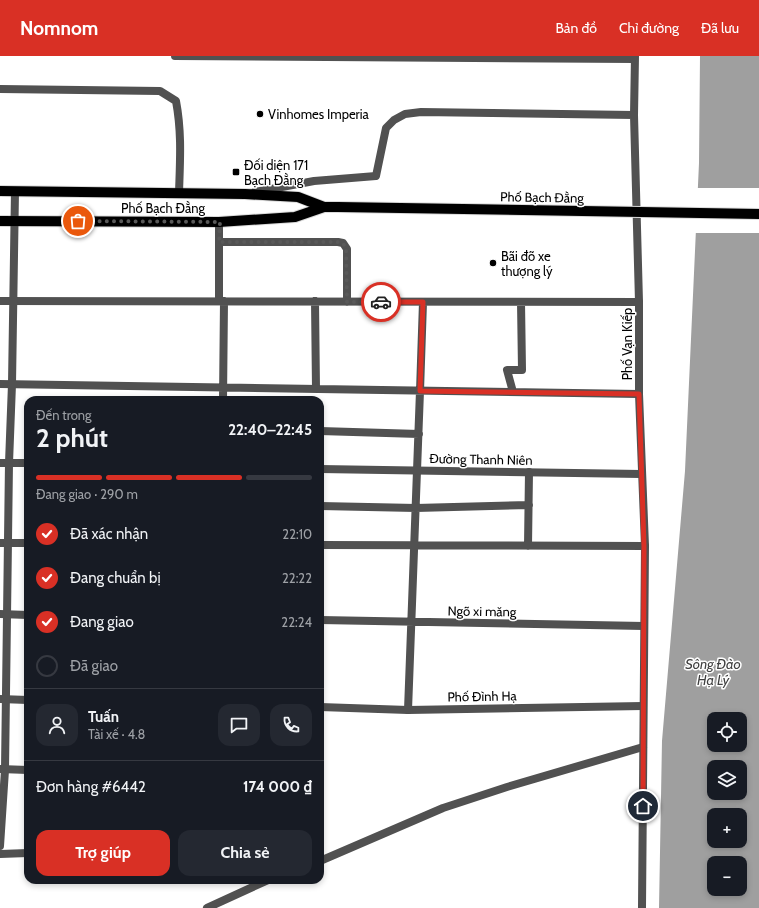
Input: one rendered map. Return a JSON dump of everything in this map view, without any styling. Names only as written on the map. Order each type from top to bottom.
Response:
[{"type":"main road","name":"Phố Bạch Đằng","points":[[0,191],[245,194],[298,197],[324,207]]},
{"type":"main road","name":"Phố Bạch Đằng","points":[[0,221],[220,222],[295,217],[324,207],[759,214]]},
{"type":"street","points":[[175,56],[635,58]]},
{"type":"street","name":"Phố Vạn Kiếp","points":[[635,58],[634,115],[639,302],[639,394],[644,546],[642,908]]},
{"type":"street","points":[[0,89],[160,91],[176,101],[180,122],[181,148],[179,193]]},
{"type":"street","points":[[245,194],[314,181],[376,176],[386,128],[394,120],[405,114],[421,112],[634,115]]},
{"type":"street","points":[[0,846],[3,770],[4,543],[12,384],[15,191]]},
{"type":"street","points":[[220,222],[219,242],[223,396]]},
{"type":"street","points":[[219,242],[343,243],[346,249],[347,302]]},
{"type":"street","points":[[0,301],[639,302]]},
{"type":"street","points":[[315,301],[316,389]]},
{"type":"street","points":[[408,710],[423,302]]},
{"type":"street","points":[[513,392],[507,370],[522,370],[521,302]]},
{"type":"street","points":[[0,384],[639,394]]},
{"type":"street","points":[[324,431],[418,434]]},
{"type":"street","points":[[0,463],[24,463]]},
{"type":"street","name":"Đường Thanh Niên","points":[[324,469],[641,474]]},
{"type":"street","points":[[528,472],[528,546]]},
{"type":"street","points":[[324,506],[416,508],[528,505]]},
{"type":"street","points":[[4,543],[24,543]]},
{"type":"street","points":[[324,545],[644,546]]},
{"type":"street","points":[[4,614],[24,614]]},
{"type":"street","name":"Ngõ xi măng","points":[[324,620],[644,626]]},
{"type":"street","points":[[3,699],[24,700]]},
{"type":"street","name":"Phố Đình Hạ","points":[[324,707],[408,710],[643,706]]},
{"type":"street","points":[[324,859],[442,808],[507,787],[643,747]]},
{"type":"street","points":[[3,770],[24,770]]},
{"type":"street","points":[[0,854],[24,853]]},
{"type":"street","points":[[207,908],[257,884]]},
{"type":"water","name":"Sông Đào Hạ Lý","points":[[700,56],[759,56],[759,908],[659,908],[662,741],[685,471],[699,163]]},
{"type":"pier","points":[[696,188],[759,188],[759,233],[694,233]]},
{"type":"way so far","points":[[78,221],[220,222],[219,242],[343,243],[346,249],[347,302],[381,302]]},
{"type":"place","name":"Vinhomes Imperia","points":[[260,114]]},
{"type":"place","name":"Đối diện 171 Bạch Đằng","points":[[236,172]]},
{"type":"place","name":"Bãi đõ xe thượng lý","points":[[493,263]]},
{"type":"route","points":[[381,302],[423,302],[420,391],[639,394],[644,546],[643,806]]}]
